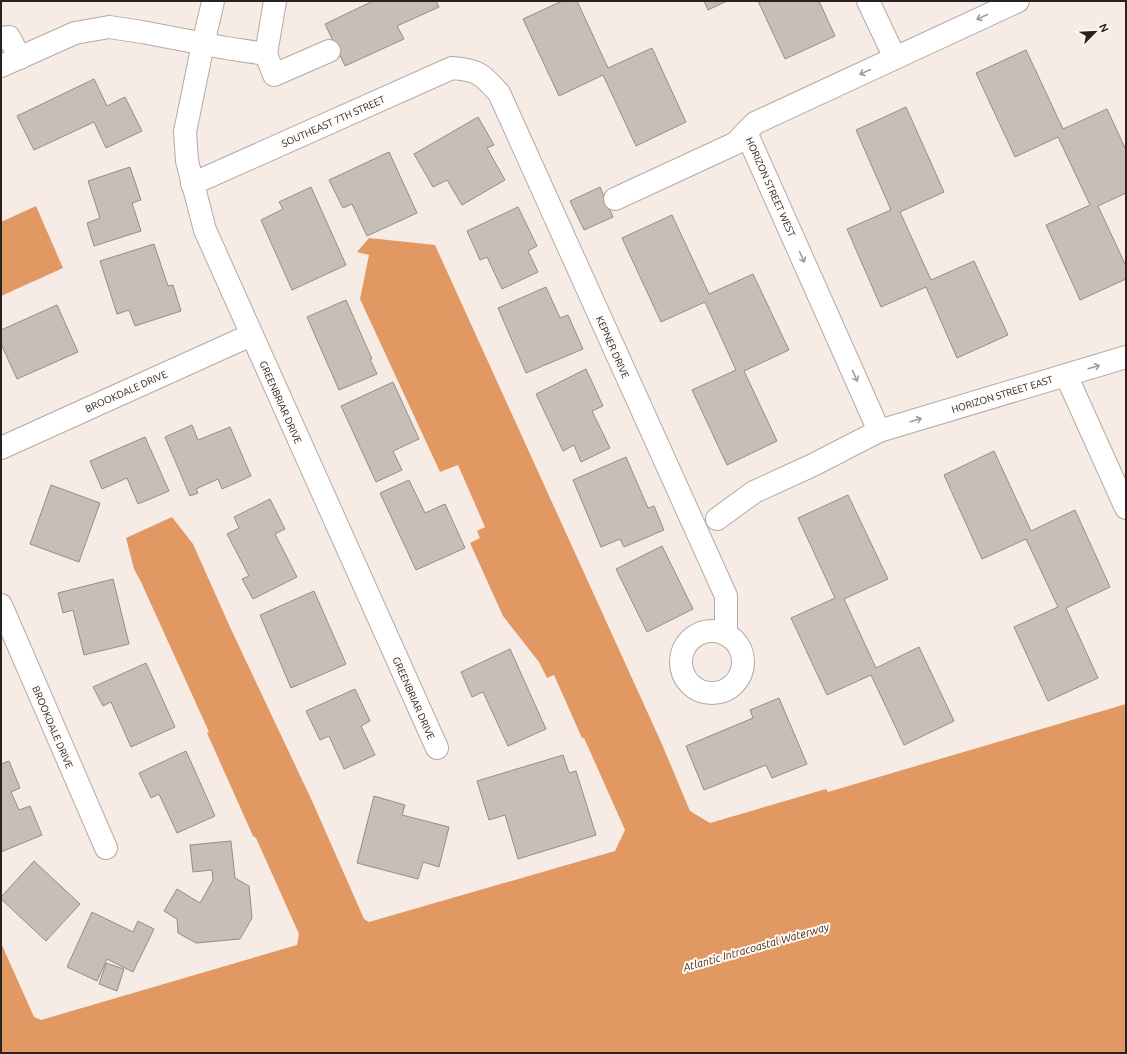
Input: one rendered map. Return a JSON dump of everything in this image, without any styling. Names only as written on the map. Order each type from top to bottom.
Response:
[{"type":"street","name":"GREENBRIAR DRIVE","points":[[212,1],[185,132],[187,161],[205,230],[437,748]]},
{"type":"street","points":[[275,1],[266,54],[274,75],[329,51]]},
{"type":"street","points":[[868,1],[895,58]]},
{"type":"street","name":"HORIZON STREET WEST","points":[[879,431],[746,132],[755,123],[1018,1]]},
{"type":"street","points":[[1,38],[9,36],[10,62],[75,33],[109,28],[142,32],[266,54]]},
{"type":"street","name":"SOUTHEAST 7TH STREET","points":[[192,184],[452,68],[475,71]]},
{"type":"street","name":"KEPNER DRIVE","points":[[475,71],[489,82],[499,93],[726,596],[726,634]]},
{"type":"street","points":[[615,199],[736,143],[746,132]]},
{"type":"street","name":"BROOKDALE DRIVE","points":[[1,448],[251,335]]},
{"type":"street","name":"HORIZON STREET EAST","points":[[717,519],[754,492],[813,465],[879,431],[1126,357]]},
{"type":"street","points":[[1066,375],[1126,508]]},
{"type":"street","name":"BROOKDALE DRIVE","points":[[1,605],[106,848]]},
{"type":"water","points":[[36,206],[63,268],[1,296],[1,222]]},
{"type":"water","name":"Atlantic Intracoastal Waterway","points":[[369,238],[435,245],[661,742],[690,811],[710,823],[826,789],[828,792],[1126,704],[1126,1053],[1,1053],[1,943],[34,1017],[41,1020],[297,945],[299,934],[256,838],[253,836],[207,733],[209,732],[134,569],[126,538],[172,517],[193,544],[230,627],[313,803],[364,919],[369,922],[615,851],[625,830],[554,675],[547,678],[539,662],[503,616],[470,543],[480,538],[477,531],[485,527],[458,465],[440,472],[360,299],[369,255],[357,252]]},
{"type":"building","points":[[373,1],[436,1],[439,7],[397,26],[404,39],[345,66],[325,24]]},
{"type":"building","points":[[562,1],[577,1],[608,68],[652,48],[686,122],[636,146],[603,75],[559,96],[523,19]]},
{"type":"building","points":[[704,1],[727,1],[708,10]]},
{"type":"building","points":[[758,1],[819,1],[835,36],[785,59]]},
{"type":"building","points":[[1026,50],[1063,129],[1107,109],[1126,150],[1126,193],[1098,206],[1126,266],[1126,279],[1080,300],[1046,225],[1090,205],[1058,137],[1015,157],[976,73]]},
{"type":"building","points":[[94,79],[107,106],[125,97],[142,131],[106,148],[94,122],[34,150],[17,116]]},
{"type":"building","points":[[906,107],[944,192],[900,212],[931,280],[974,261],[1008,335],[957,358],[926,287],[881,307],[847,229],[891,210],[856,130]]},
{"type":"building","points":[[478,117],[494,145],[487,148],[505,180],[462,205],[447,180],[433,187],[414,154]]},
{"type":"building","points":[[389,152],[417,213],[367,236],[352,204],[343,208],[329,180]]},
{"type":"building","points":[[130,167],[141,200],[132,203],[141,231],[94,246],[87,223],[100,218],[88,181]]},
{"type":"building","points":[[311,187],[346,265],[292,290],[261,220],[283,209],[279,202]]},
{"type":"building","points":[[600,187],[613,217],[584,230],[570,201]]},
{"type":"building","points":[[518,207],[537,246],[528,251],[538,272],[502,289],[487,257],[480,260],[467,231]]},
{"type":"building","points":[[672,215],[709,294],[753,274],[789,350],[744,371],[777,441],[727,465],[692,390],[736,370],[705,302],[661,322],[622,238]]},
{"type":"building","points":[[154,244],[168,286],[173,285],[181,311],[135,326],[129,310],[117,314],[100,261]]},
{"type":"building","points":[[546,287],[560,318],[568,315],[583,349],[526,373],[498,308]]},
{"type":"building","points":[[346,300],[377,374],[339,390],[307,317]]},
{"type":"building","points":[[57,305],[78,352],[17,379],[1,344],[1,330]]},
{"type":"building","points":[[586,369],[603,406],[592,411],[610,448],[581,462],[574,445],[563,451],[536,394]]},
{"type":"building","points":[[393,382],[419,439],[393,451],[402,470],[376,482],[341,406]]},
{"type":"building","points":[[192,425],[198,440],[230,427],[251,476],[222,489],[218,479],[196,489],[198,493],[190,496],[165,437]]},
{"type":"building","points":[[145,437],[169,491],[138,504],[127,478],[102,489],[90,461]]},
{"type":"building","points":[[994,451],[1031,531],[1075,510],[1110,587],[1066,608],[1098,678],[1048,701],[1014,627],[1058,607],[1026,539],[982,559],[944,475]]},
{"type":"building","points":[[626,457],[648,508],[654,506],[664,530],[624,547],[620,539],[601,547],[573,480]]},
{"type":"building","points":[[409,480],[425,513],[445,504],[465,548],[416,570],[380,493]]},
{"type":"building","points":[[51,485],[100,503],[79,562],[30,544]]},
{"type":"building","points":[[848,495],[888,579],[844,599],[876,668],[919,647],[954,721],[904,745],[871,675],[827,695],[791,618],[835,598],[798,518]]},
{"type":"building","points":[[270,499],[285,529],[275,534],[297,577],[253,599],[242,579],[249,576],[227,534],[239,528],[234,517]]},
{"type":"building","points":[[662,546],[693,609],[647,632],[616,569]]},
{"type":"building","points":[[113,579],[129,644],[84,655],[73,610],[63,613],[58,593]]},
{"type":"building","points":[[314,591],[346,664],[291,688],[260,615]]},
{"type":"building","points":[[510,649],[546,729],[508,746],[483,692],[472,697],[461,672]]},
{"type":"building","points":[[146,663],[175,727],[131,747],[111,702],[103,706],[93,687]]},
{"type":"building","points":[[355,689],[370,721],[361,726],[375,755],[344,769],[329,736],[320,740],[306,711]]},
{"type":"building","points":[[779,698],[807,764],[772,778],[766,765],[704,790],[686,746],[753,718],[750,710]]},
{"type":"building","points":[[186,751],[215,816],[177,833],[159,794],[151,798],[139,773]]},
{"type":"building","points":[[563,755],[569,773],[576,771],[596,835],[518,859],[505,815],[489,820],[477,781]]},
{"type":"building","points":[[9,761],[20,788],[11,792],[19,810],[30,806],[42,835],[1,852],[1,764]]},
{"type":"building","points":[[374,796],[405,805],[402,815],[449,827],[439,867],[423,862],[418,879],[357,863]]},
{"type":"building","points":[[231,841],[235,878],[249,886],[252,918],[240,939],[196,943],[178,933],[177,919],[164,911],[177,889],[200,903],[213,880],[212,870],[193,872],[190,845]]},
{"type":"building","points":[[34,861],[80,904],[46,941],[1,899],[1,897]]},
{"type":"building","points":[[92,912],[133,932],[138,921],[154,929],[133,972],[107,959],[97,981],[67,967]]},
{"type":"building","points":[[106,963],[124,969],[117,991],[99,984]]}]
